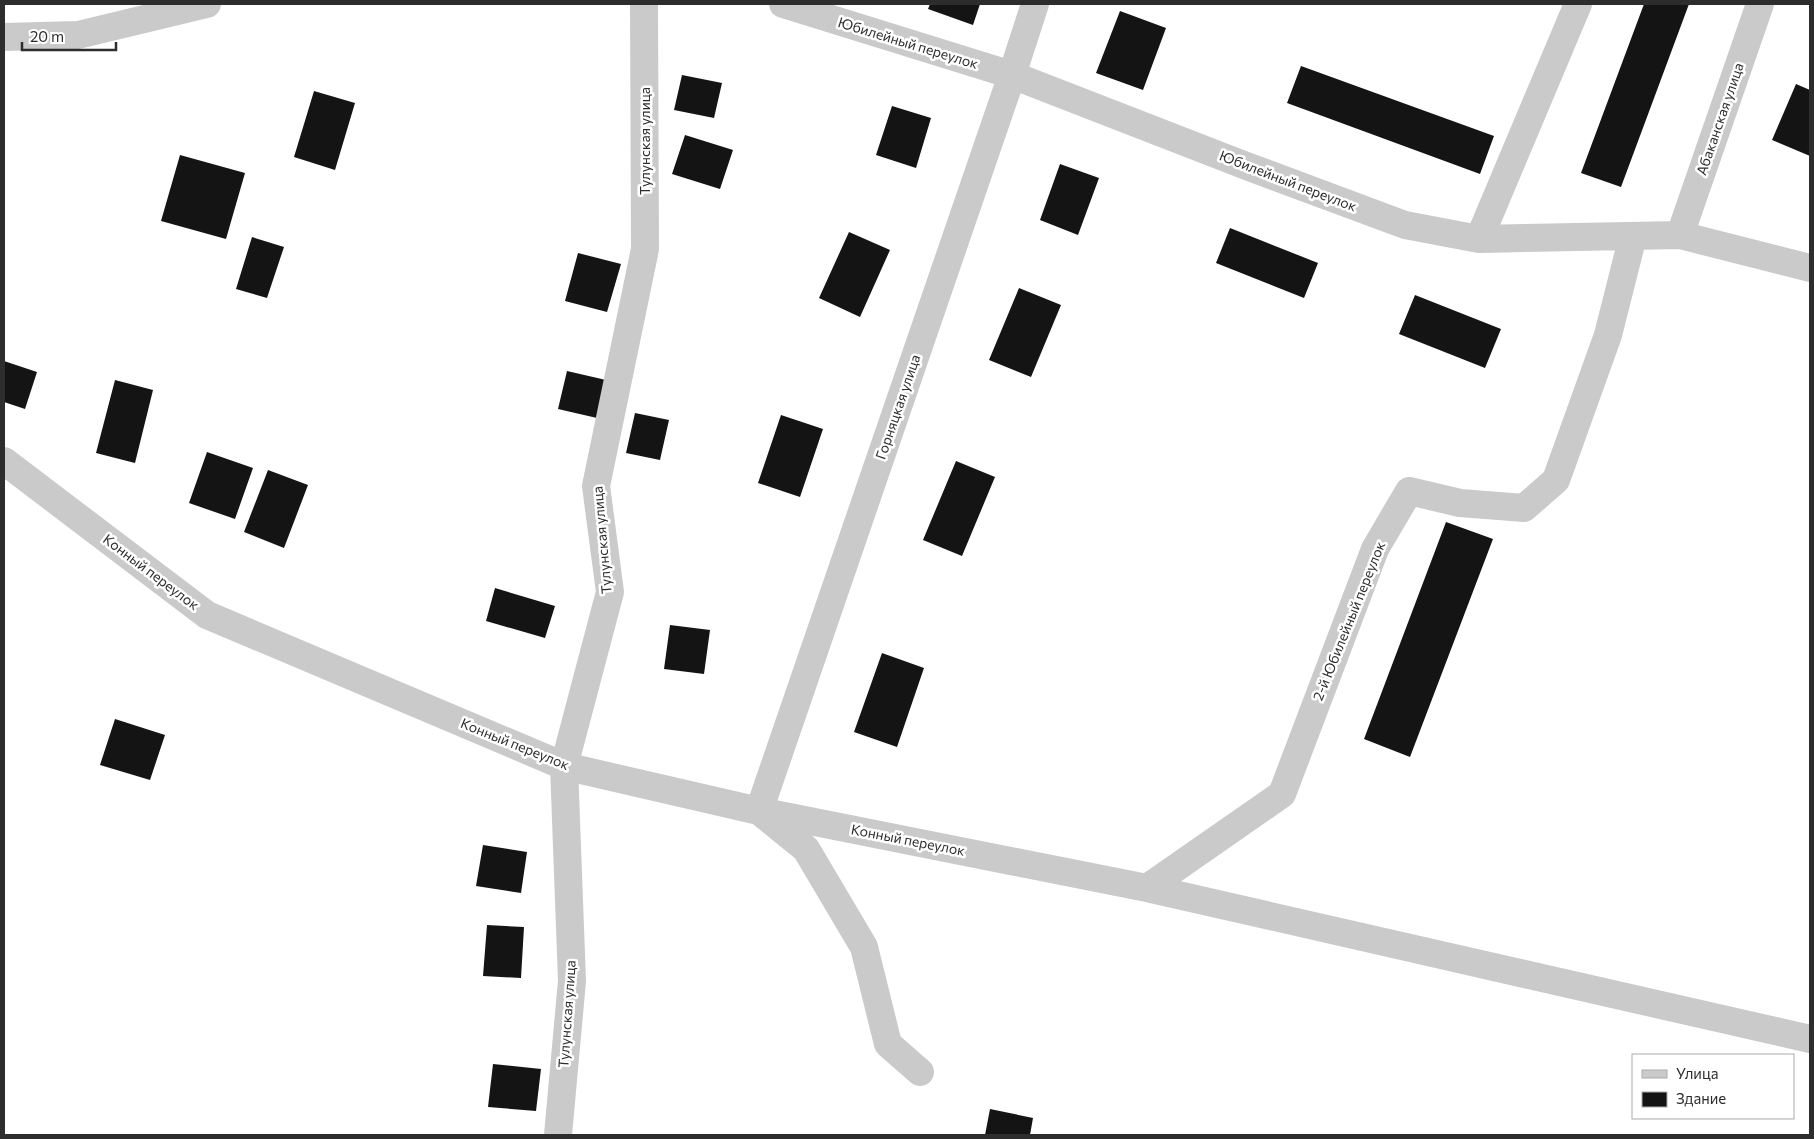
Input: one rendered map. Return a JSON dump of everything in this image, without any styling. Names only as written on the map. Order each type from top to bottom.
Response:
[{"type":"street","points":[[4,37],[78,35],[204,4]]},
{"type":"street","name":"Тулунская улица","points":[[558,1135],[572,981],[564,766],[610,592],[596,486],[645,249],[644,4]]},
{"type":"street","name":"Юбилейный переулок","points":[[783,4],[1012,75],[1405,225],[1479,239],[1680,235],[1810,268]]},
{"type":"street","name":"Горняцкая улица","points":[[759,810],[1035,4]]},
{"type":"street","points":[[1479,239],[1578,4]]},
{"type":"street","name":"Абаканская улица","points":[[1680,235],[1760,4]]},
{"type":"street","name":"2-й Юбилейный переулок","points":[[1147,888],[1282,794],[1375,549],[1409,491],[1460,503],[1524,508],[1556,480],[1608,335],[1632,236]]},
{"type":"street","name":"Конный переулок","points":[[4,461],[207,615],[564,766],[759,810],[1147,888],[1810,1039]]},
{"type":"street","points":[[759,810],[806,850],[864,947],[888,1044],[920,1072]]},
{"type":"building","points":[[930,4],[980,4],[973,25],[928,9]]},
{"type":"building","points":[[1644,4],[1689,4],[1621,187],[1581,173]]},
{"type":"building","points":[[1120,11],[1166,28],[1143,90],[1096,73]]},
{"type":"building","points":[[1301,66],[1494,136],[1480,174],[1287,103]]},
{"type":"building","points":[[682,75],[722,83],[714,118],[674,110]]},
{"type":"building","points":[[1796,84],[1810,90],[1810,156],[1772,140]]},
{"type":"building","points":[[314,91],[355,103],[335,170],[294,157]]},
{"type":"building","points":[[892,106],[931,118],[916,168],[876,155]]},
{"type":"building","points":[[685,135],[733,150],[720,189],[672,174]]},
{"type":"building","points":[[180,155],[245,173],[226,239],[161,221]]},
{"type":"building","points":[[1060,164],[1099,178],[1078,235],[1040,220]]},
{"type":"building","points":[[1230,228],[1318,263],[1304,298],[1216,263]]},
{"type":"building","points":[[849,232],[890,250],[860,317],[819,298]]},
{"type":"building","points":[[252,237],[284,247],[267,298],[236,289]]},
{"type":"building","points":[[578,253],[621,264],[607,312],[565,301]]},
{"type":"building","points":[[1019,288],[1061,305],[1031,377],[989,360]]},
{"type":"building","points":[[1415,295],[1501,329],[1485,368],[1399,334]]},
{"type":"building","points":[[4,361],[37,372],[25,409],[4,402]]},
{"type":"building","points":[[567,371],[606,380],[597,418],[558,409]]},
{"type":"building","points":[[115,380],[153,390],[135,463],[96,453]]},
{"type":"building","points":[[635,413],[669,420],[660,460],[626,453]]},
{"type":"building","points":[[781,415],[823,429],[800,497],[758,483]]},
{"type":"building","points":[[207,452],[253,468],[235,519],[189,503]]},
{"type":"building","points":[[956,461],[995,477],[962,556],[923,540]]},
{"type":"building","points":[[268,470],[308,485],[284,548],[244,532]]},
{"type":"building","points":[[1446,522],[1493,539],[1410,757],[1364,739]]},
{"type":"building","points":[[495,588],[555,606],[545,638],[486,621]]},
{"type":"building","points":[[670,625],[710,630],[704,674],[664,669]]},
{"type":"building","points":[[882,653],[924,668],[897,747],[854,732]]},
{"type":"building","points":[[115,719],[165,735],[150,780],[100,765]]},
{"type":"building","points":[[483,845],[527,852],[521,893],[476,886]]},
{"type":"building","points":[[487,925],[524,927],[521,978],[483,976]]},
{"type":"building","points":[[493,1064],[541,1069],[536,1111],[488,1107]]},
{"type":"building","points":[[990,1109],[1033,1118],[1030,1135],[985,1135]]}]
